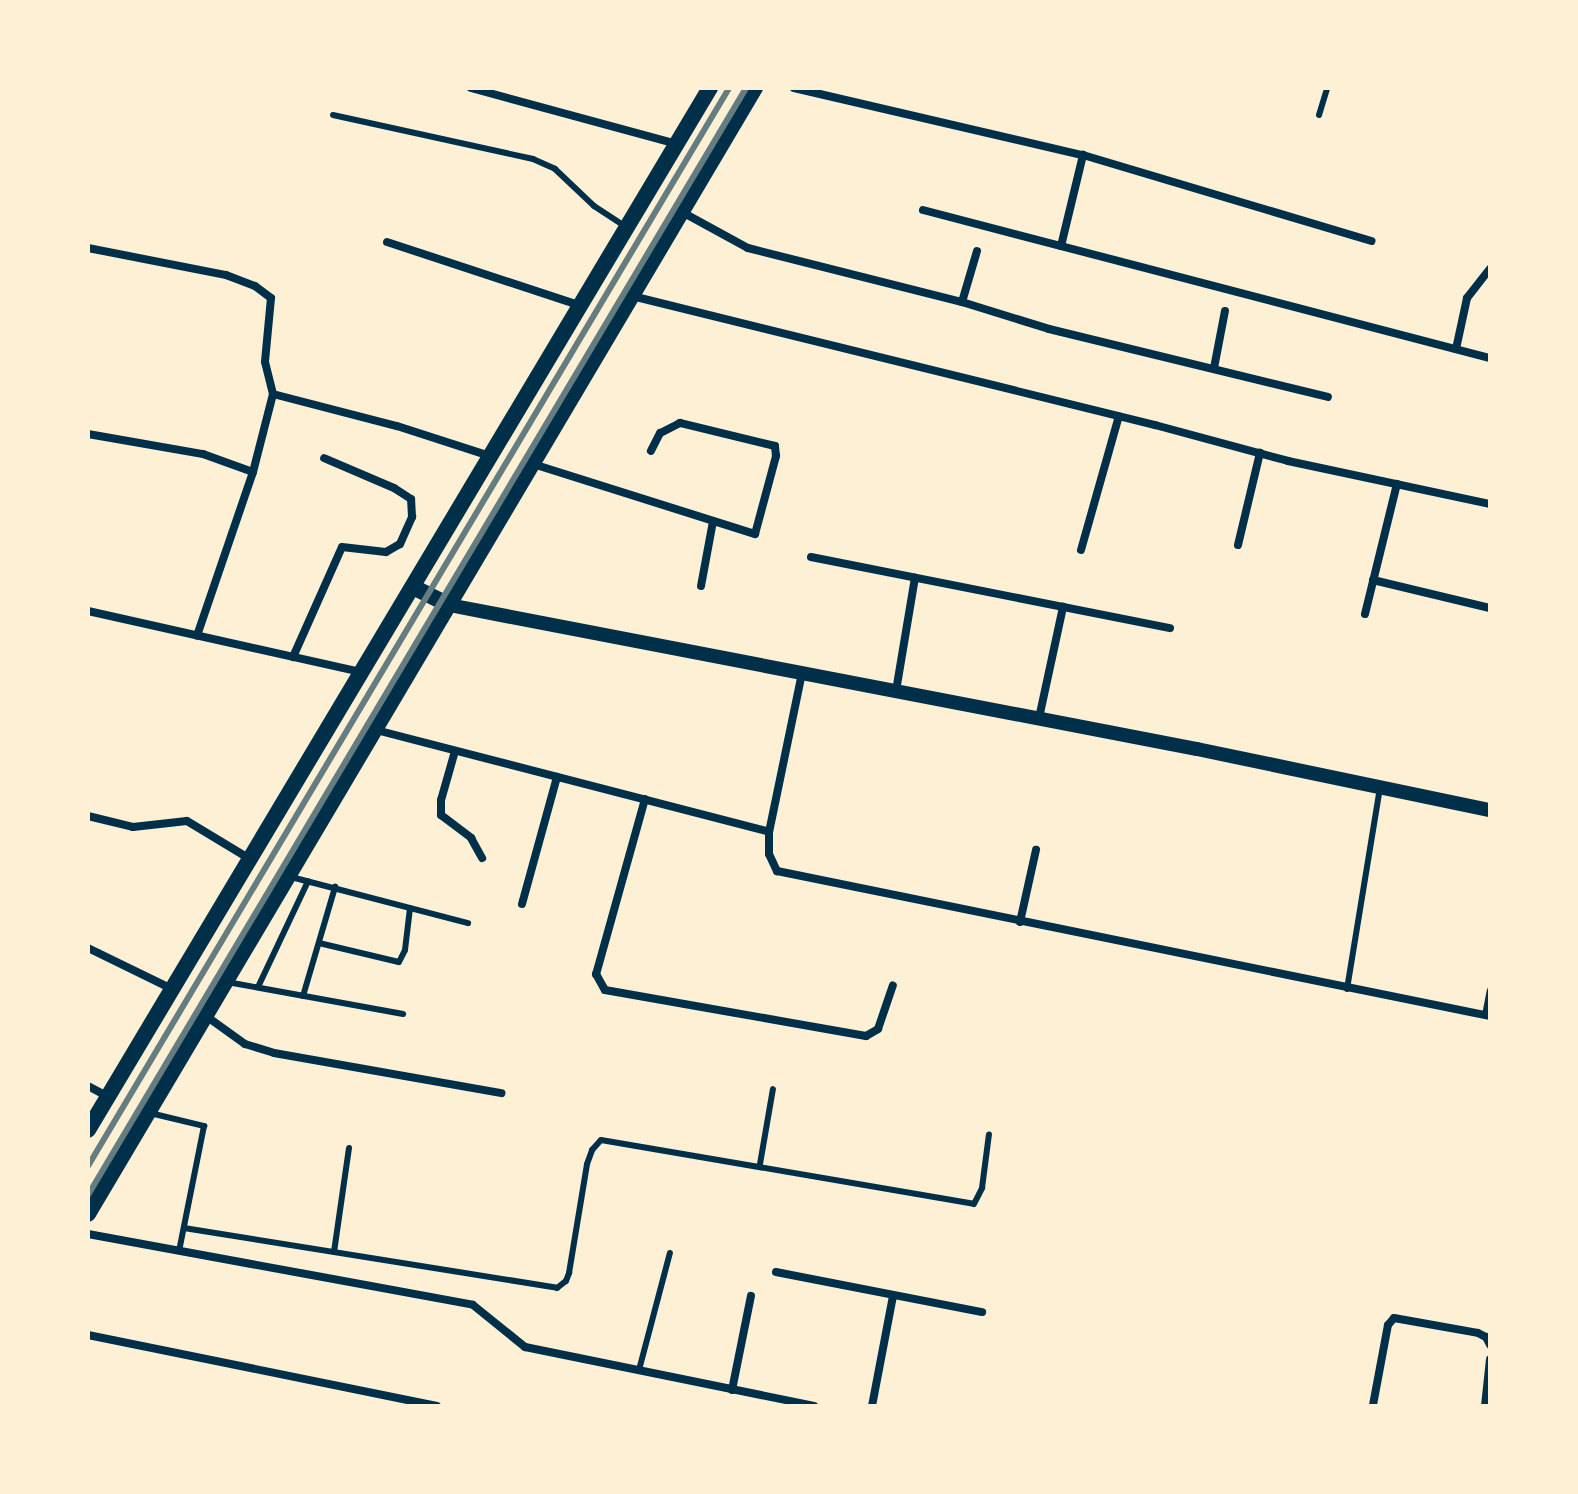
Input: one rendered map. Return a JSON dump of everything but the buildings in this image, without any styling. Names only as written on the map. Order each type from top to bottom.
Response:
[{"type":"main road","points":[[88,1130],[710,88]]},
{"type":"main road","points":[[88,1214],[755,88]]},
{"type":"main road","points":[[413,587],[449,605]]},
{"type":"street","points":[[471,88],[677,144]]},
{"type":"street","points":[[794,88],[1083,155],[1371,241]]},
{"type":"street","points":[[1061,246],[1083,155]]},
{"type":"street","points":[[923,210],[1490,358]]},
{"type":"street","points":[[682,212],[748,248],[962,302],[1049,329],[1328,397]]},
{"type":"street","points":[[387,242],[579,305]]},
{"type":"street","points":[[88,248],[226,275],[255,286],[271,298],[265,362],[273,394],[253,472],[197,636]]},
{"type":"street","points":[[962,302],[977,251]]},
{"type":"street","points":[[1456,349],[1467,298],[1490,269]]},
{"type":"street","points":[[632,296],[1260,453],[1490,504]]},
{"type":"street","points":[[1214,368],[1225,311]]},
{"type":"street","points":[[273,394],[397,426],[490,457]]},
{"type":"street","points":[[1081,550],[1119,416]]},
{"type":"street","points":[[533,464],[755,534],[776,456],[775,446],[680,423],[660,433],[651,451]]},
{"type":"street","points":[[88,434],[203,454],[253,472]]},
{"type":"street","points":[[1238,545],[1260,453]]},
{"type":"street","points":[[293,657],[342,547],[386,552],[400,544],[412,517],[411,499],[394,488],[324,458]]},
{"type":"street","points":[[1365,614],[1397,484]]},
{"type":"street","points":[[701,586],[713,521]]},
{"type":"street","points":[[811,557],[1170,628]]},
{"type":"street","points":[[896,691],[915,578]]},
{"type":"street","points":[[1373,580],[1490,608]]},
{"type":"street","points":[[449,605],[1039,718],[1490,810]]},
{"type":"street","points":[[1039,718],[1063,607]]},
{"type":"street","points":[[88,611],[362,673]]},
{"type":"street","points":[[802,672],[769,832],[769,854],[777,871],[1347,989],[1488,1015]]},
{"type":"street","points":[[375,729],[769,832]]},
{"type":"street","points":[[455,751],[441,815],[471,838],[482,858]]},
{"type":"street","points":[[522,904],[557,777]]},
{"type":"street","points":[[645,799],[596,974],[605,990],[866,1036],[878,1029],[893,985]]},
{"type":"street","points":[[88,816],[133,827],[187,821],[250,859]]},
{"type":"street","points":[[1020,922],[1036,850]]},
{"type":"street","points":[[88,948],[170,988]]},
{"type":"street","points":[[206,1016],[245,1044],[274,1053],[502,1093]]},
{"type":"street","points":[[88,1086],[107,1096]]},
{"type":"street","points":[[88,1234],[473,1305],[525,1347],[814,1406]]},
{"type":"street","points":[[776,1272],[982,1312]]},
{"type":"street","points":[[732,1390],[751,1296]]},
{"type":"street","points":[[872,1406],[893,1296]]},
{"type":"street","points":[[1373,1405],[1388,1325],[1394,1318],[1478,1333],[1486,1337],[1490,1345]]},
{"type":"street","points":[[88,1335],[437,1406]]},
{"type":"street","points":[[1485,1406],[1490,1359]]},
{"type":"lane","points":[[1319,115],[1327,88]]},
{"type":"lane","points":[[333,115],[533,159],[555,169],[594,206],[628,228]]},
{"type":"lane","points":[[1347,989],[1380,787]]},
{"type":"lane","points":[[287,876],[468,923]]},
{"type":"lane","points":[[258,987],[308,881]]},
{"type":"lane","points":[[303,996],[335,887]]},
{"type":"lane","points":[[319,943],[399,962],[405,950],[410,908]]},
{"type":"lane","points":[[227,982],[403,1014]]},
{"type":"lane","points":[[1488,1015],[1490,990]]},
{"type":"lane","points":[[760,1164],[773,1089]]},
{"type":"lane","points":[[148,1113],[204,1126],[179,1251]]},
{"type":"lane","points":[[184,1228],[557,1288],[566,1281],[569,1273],[587,1164],[592,1150],[601,1140],[760,1164],[974,1204],[982,1188],[989,1134]]},
{"type":"lane","points":[[334,1252],[349,1148]]},
{"type":"lane","points":[[639,1370],[670,1253]]},
{"type":"railway","points":[[88,1166],[729,88]]},
{"type":"railway","points":[[88,1195],[746,88]]}]
